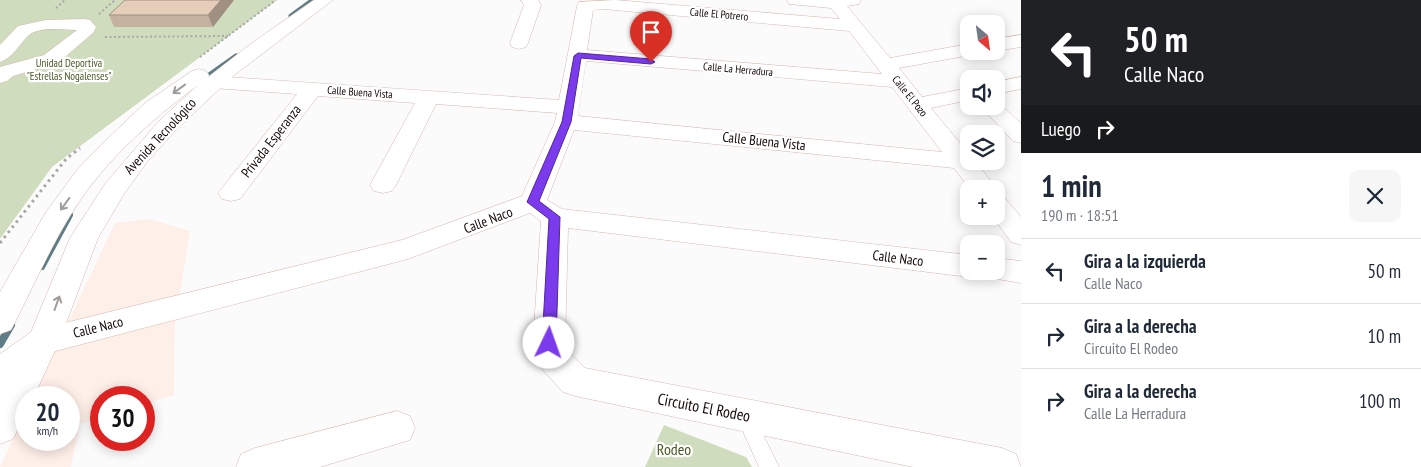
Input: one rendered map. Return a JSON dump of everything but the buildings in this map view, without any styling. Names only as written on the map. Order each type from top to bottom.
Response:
[{"type":"street","name":"Avenida Tecnológico","points":[[0,321],[55,218],[104,154],[153,108],[304,0]]},
{"type":"street","name":"Avenida Tecnológico","points":[[0,427],[44,341],[68,274],[92,224],[122,177],[150,143],[213,82],[324,0]]},
{"type":"street","points":[[519,43],[533,4],[529,0]]},
{"type":"street","points":[[796,0],[844,2]]},
{"type":"street","name":"Calle El Pozo","points":[[844,2],[854,26],[960,158]]},
{"type":"street","name":"Calle El Potrero","points":[[585,8],[588,5],[602,4],[854,26]]},
{"type":"street","name":"Circuito El Rodeo","points":[[585,8],[567,114],[544,210],[549,343],[555,360],[575,381],[1002,467]]},
{"type":"street","points":[[86,25],[87,29],[48,61],[1,68],[24,30],[37,26],[86,25]]},
{"type":"street","points":[[1005,44],[1021,41]]},
{"type":"street","name":"Calle La Herradura","points":[[578,56],[892,73],[960,53]]},
{"type":"street","name":"Calle Buena Vista","points":[[213,82],[429,97],[960,161]]},
{"type":"street","points":[[1005,86],[1021,83]]},
{"type":"street","name":"Privada Esperanza","points":[[231,193],[312,89]]},
{"type":"street","points":[[917,104],[960,96]]},
{"type":"street","points":[[383,185],[429,97]]},
{"type":"street","points":[[1000,115],[1021,136]]},
{"type":"street","name":"Calle El Pozo","points":[[969,170],[977,180]]},
{"type":"street","name":"Calle Naco","points":[[0,380],[22,354],[32,346],[44,341],[408,249],[544,210],[960,265]]},
{"type":"street","points":[[1005,215],[1021,235]]},
{"type":"street","points":[[1005,271],[1021,272]]},
{"type":"street","points":[[255,467],[397,428]]},
{"type":"lane","points":[[744,415],[769,467]]},
{"type":"path","points":[[78,37],[229,36]]},
{"type":"path","points":[[0,243],[66,158]]},
{"type":"shaded area","points":[[149,219],[190,231],[175,324],[174,395],[155,401],[155,386],[90,386],[90,421],[80,424],[80,386],[38,386],[115,223]]},
{"type":"shaded area","points":[[15,435],[15,451],[74,451],[71,467],[0,467]]},
{"type":"green space","name":"Unidad Deportiva \"Estrellas Nogalenses\"","points":[[0,0],[277,0],[52,167],[0,239]]},
{"type":"green space","name":"Rodeo","points":[[664,425],[746,457],[752,467],[645,467]]},
{"type":"waterway","points":[[291,16],[313,0]]},
{"type":"waterway","points":[[202,80],[236,56]]},
{"type":"waterway","points":[[42,267],[70,215]]},
{"type":"waterway","points":[[0,344],[11,325]]},
{"type":"route","points":[[549,343],[555,217],[533,202],[540,189],[566,122],[578,56],[651,62]]}]
